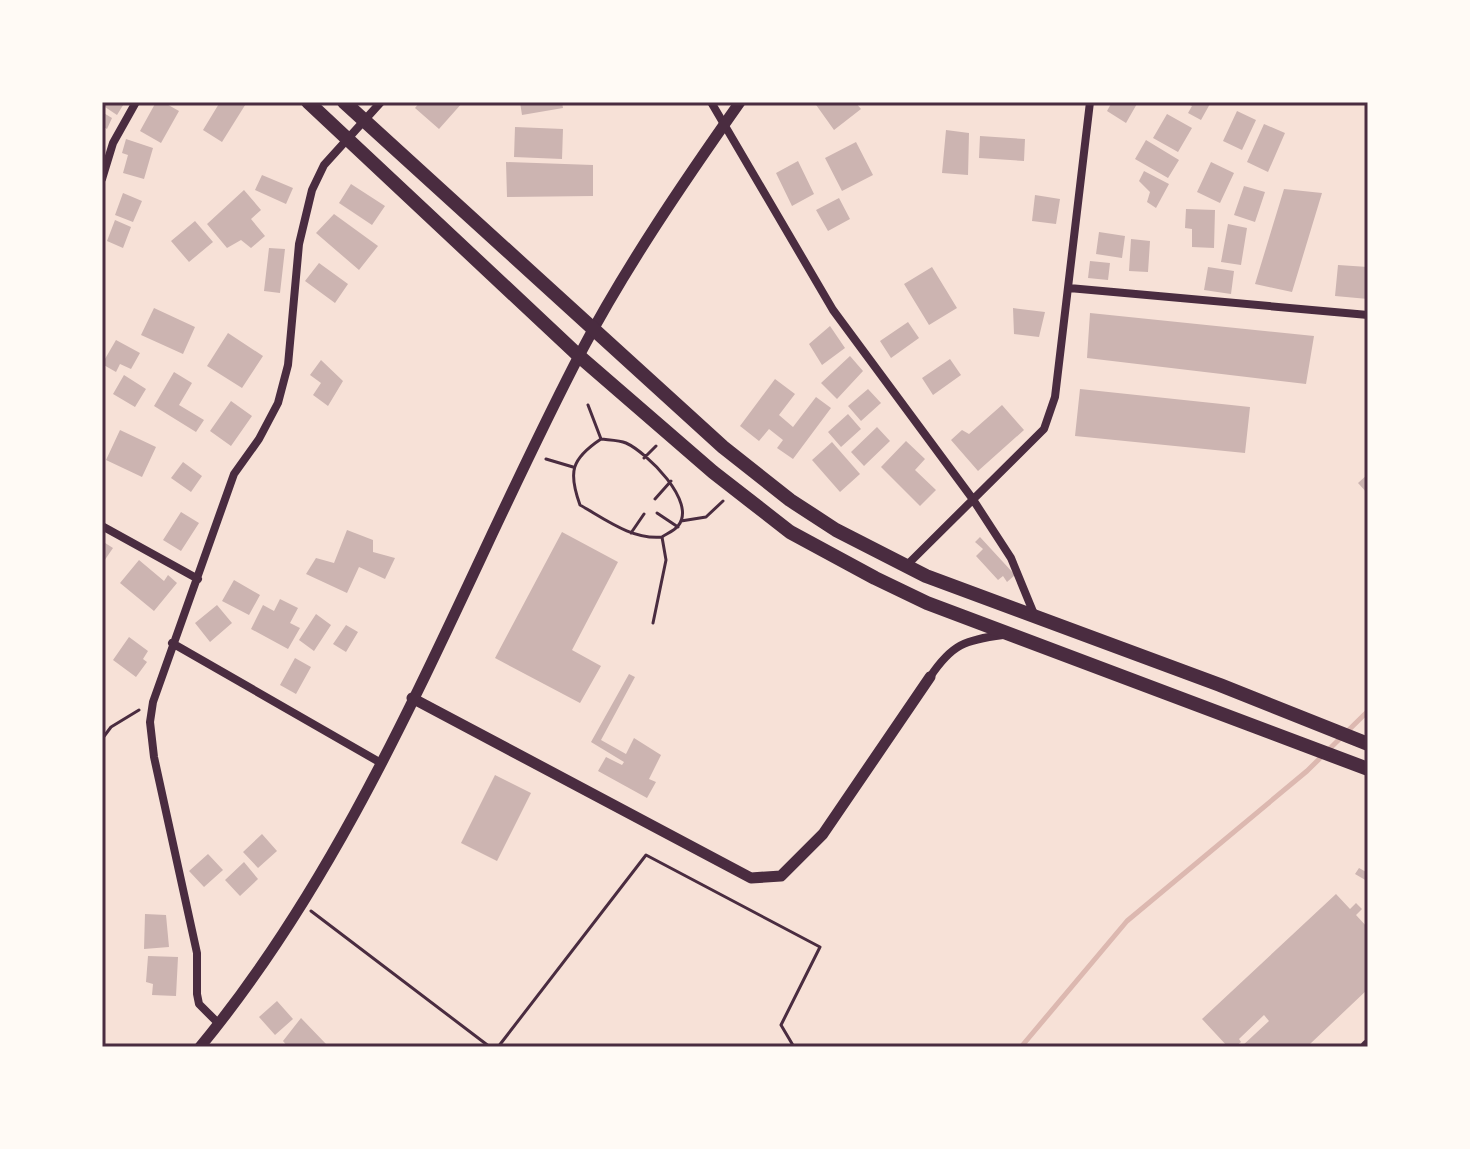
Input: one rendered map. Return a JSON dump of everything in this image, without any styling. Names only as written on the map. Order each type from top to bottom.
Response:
[{"type":"highway","points":[[308,102],[579,356],[713,472],[790,532],[914,597],[1368,769]]},
{"type":"highway","points":[[344,102],[723,447],[790,500],[836,530],[905,567],[1368,744]]},
{"type":"street","points":[[102,179],[113,143],[136,102]]},
{"type":"street","points":[[219,1024],[199,1004],[197,953],[154,757],[150,722],[153,702],[234,474],[259,439],[278,403],[288,365],[299,244],[307,208],[324,165],[381,102]]},
{"type":"street","points":[[711,102],[833,310],[972,498],[1011,558],[1035,617]]},
{"type":"street","points":[[200,1047],[303,905],[381,763],[593,329],[740,102]]},
{"type":"street","points":[[905,567],[1044,429],[1055,397],[1090,102]]},
{"type":"street","points":[[1069,288],[1368,315]]},
{"type":"street","points":[[102,526],[198,579]]},
{"type":"street","points":[[412,698],[751,878],[781,876],[823,834],[942,659],[970,640],[1008,634]]},
{"type":"street","points":[[172,643],[381,763]]},
{"type":"path","points":[[588,405],[601,439]]},
{"type":"path","points":[[601,439],[625,443],[671,481],[681,501],[678,527],[662,537],[647,539],[580,505],[574,488],[573,467],[584,450],[601,439]]},
{"type":"path","points":[[644,458],[656,446]]},
{"type":"path","points":[[543,458],[573,467]]},
{"type":"path","points":[[655,499],[671,481]]},
{"type":"path","points":[[680,521],[706,517],[723,501]]},
{"type":"path","points":[[657,513],[678,527]]},
{"type":"path","points":[[631,533],[644,514]]},
{"type":"path","points":[[653,623],[666,560],[662,537]]},
{"type":"path","points":[[102,739],[111,727],[153,702]]},
{"type":"path","points":[[498,1047],[646,855],[820,947],[781,1025],[794,1047]]},
{"type":"path","points":[[303,905],[490,1047]]},
{"type":"building","points":[[102,102],[125,102],[117,115]]},
{"type":"building","points":[[156,102],[163,102],[179,111],[161,143],[140,131]]},
{"type":"building","points":[[220,102],[247,102],[222,142],[203,130]]},
{"type":"building","points":[[420,102],[463,102],[439,129],[415,108]]},
{"type":"building","points":[[520,102],[562,102],[563,108],[522,115]]},
{"type":"building","points":[[814,102],[855,102],[861,109],[834,130]]},
{"type":"building","points":[[1112,102],[1138,102],[1126,123],[1107,111]]},
{"type":"building","points":[[1184,102],[1211,102],[1201,120],[1188,113],[1192,106]]},
{"type":"building","points":[[1237,111],[1256,120],[1242,150],[1223,141]]},
{"type":"building","points":[[102,112],[112,118],[107,129],[102,126]]},
{"type":"building","points":[[1167,114],[1192,128],[1178,152],[1153,138]]},
{"type":"building","points":[[1264,124],[1285,133],[1268,172],[1247,162]]},
{"type":"building","points":[[515,127],[563,129],[562,159],[514,157]]},
{"type":"building","points":[[946,130],[969,133],[968,175],[942,173]]},
{"type":"building","points":[[980,136],[1025,139],[1024,161],[979,158]]},
{"type":"building","points":[[126,139],[153,148],[144,179],[123,173],[128,155],[122,153]]},
{"type":"building","points":[[1146,140],[1179,160],[1168,178],[1135,159]]},
{"type":"building","points":[[856,142],[873,175],[842,191],[825,158]]},
{"type":"building","points":[[798,161],[814,194],[792,206],[776,173]]},
{"type":"building","points":[[506,162],[593,165],[593,196],[507,197]]},
{"type":"building","points":[[1211,162],[1234,173],[1220,203],[1197,192]]},
{"type":"building","points":[[1144,171],[1169,184],[1156,208],[1147,202],[1150,192],[1139,181]]},
{"type":"building","points":[[262,175],[293,188],[286,204],[255,190]]},
{"type":"building","points":[[351,184],[385,206],[372,225],[339,203]]},
{"type":"building","points":[[1244,186],[1265,192],[1255,222],[1234,215]]},
{"type":"building","points":[[1284,189],[1322,193],[1292,292],[1255,284]]},
{"type":"building","points":[[244,190],[261,210],[251,219],[265,236],[251,248],[241,240],[227,248],[207,224]]},
{"type":"building","points":[[123,193],[142,201],[133,222],[115,215]]},
{"type":"building","points":[[1035,195],[1060,199],[1056,224],[1032,221]]},
{"type":"building","points":[[839,198],[850,219],[828,231],[816,210]]},
{"type":"building","points":[[1186,209],[1215,210],[1214,248],[1192,247],[1192,229],[1185,228]]},
{"type":"building","points":[[334,214],[378,246],[359,270],[316,233]]},
{"type":"building","points":[[115,220],[131,227],[123,248],[107,241]]},
{"type":"building","points":[[195,221],[213,242],[189,262],[171,241]]},
{"type":"building","points":[[1228,224],[1247,228],[1241,265],[1221,262]]},
{"type":"building","points":[[1099,232],[1125,236],[1122,258],[1096,254]]},
{"type":"building","points":[[1131,239],[1150,241],[1148,272],[1129,271]]},
{"type":"building","points":[[269,248],[285,249],[280,293],[264,291]]},
{"type":"building","points":[[1090,261],[1110,263],[1108,280],[1088,278]]},
{"type":"building","points":[[319,263],[348,284],[335,303],[305,281]]},
{"type":"building","points":[[1338,265],[1368,267],[1368,299],[1335,296]]},
{"type":"building","points":[[932,267],[957,308],[929,325],[904,284]]},
{"type":"building","points":[[1208,267],[1234,271],[1231,294],[1204,290]]},
{"type":"building","points":[[154,308],[195,327],[183,354],[141,335]]},
{"type":"building","points":[[1013,308],[1045,312],[1039,337],[1014,334]]},
{"type":"building","points":[[1090,313],[1314,336],[1306,384],[1087,358]]},
{"type":"building","points":[[908,322],[919,338],[891,358],[880,341]]},
{"type":"building","points":[[830,326],[845,348],[822,365],[809,344]]},
{"type":"building","points":[[228,333],[263,356],[242,388],[207,366]]},
{"type":"building","points":[[116,340],[140,353],[131,369],[120,364],[116,372],[102,364]]},
{"type":"building","points":[[850,356],[863,371],[837,399],[821,383]]},
{"type":"building","points":[[950,359],[961,375],[933,395],[922,378]]},
{"type":"building","points":[[321,360],[343,381],[328,406],[313,395],[321,383],[310,375]]},
{"type":"building","points":[[174,372],[192,383],[179,405],[204,420],[196,432],[154,406]]},
{"type":"building","points":[[124,375],[146,389],[135,407],[113,394]]},
{"type":"building","points":[[775,379],[795,394],[779,415],[793,427],[816,397],[831,408],[793,459],[777,448],[783,440],[769,429],[759,441],[740,426]]},
{"type":"building","points":[[868,389],[881,403],[861,421],[848,406]]},
{"type":"building","points":[[1080,389],[1250,407],[1245,453],[1075,436]]},
{"type":"building","points":[[231,401],[252,416],[231,446],[210,431]]},
{"type":"building","points":[[1002,405],[1024,430],[978,471],[951,440],[962,430],[969,434]]},
{"type":"building","points":[[848,414],[861,429],[841,447],[828,432]]},
{"type":"building","points":[[877,427],[890,441],[864,466],[851,452]]},
{"type":"building","points":[[120,430],[156,447],[142,477],[106,460]]},
{"type":"building","points":[[906,441],[925,459],[915,470],[936,490],[920,506],[881,467]]},
{"type":"building","points":[[832,442],[860,474],[840,492],[812,460]]},
{"type":"building","points":[[183,462],[202,476],[191,492],[171,478]]},
{"type":"building","points":[[1368,474],[1368,494],[1358,483]]},
{"type":"building","points":[[181,512],[199,523],[181,551],[163,540]]},
{"type":"building","points":[[347,530],[373,540],[373,552],[395,558],[385,579],[359,567],[347,593],[306,574],[316,558],[334,563]]},
{"type":"building","points":[[562,532],[618,562],[572,650],[601,666],[580,703],[495,658]]},
{"type":"building","points":[[980,537],[1015,575],[1007,582],[1003,576],[998,580],[976,556],[983,549],[975,542]]},
{"type":"building","points":[[102,541],[113,548],[102,564]]},
{"type":"building","points":[[139,560],[164,581],[168,575],[177,583],[154,611],[120,583]]},
{"type":"building","points":[[234,580],[260,595],[249,615],[222,601]]},
{"type":"building","points":[[280,599],[298,608],[290,623],[300,628],[288,649],[251,629],[263,605],[274,611]]},
{"type":"building","points":[[217,605],[232,623],[210,642],[195,623]]},
{"type":"building","points":[[316,614],[331,625],[314,651],[299,640]]},
{"type":"building","points":[[346,625],[358,632],[346,652],[333,644]]},
{"type":"building","points":[[129,637],[148,651],[143,659],[147,662],[136,677],[113,660]]},
{"type":"building","points":[[295,658],[311,667],[296,694],[280,685]]},
{"type":"building","points":[[629,674],[635,677],[601,740],[626,754],[634,738],[661,755],[649,779],[656,782],[647,798],[598,771],[606,757],[622,765],[624,762],[591,742]]},
{"type":"building","points":[[495,775],[531,793],[497,861],[461,843]]},
{"type":"building","points":[[262,834],[277,851],[258,868],[243,852]]},
{"type":"building","points":[[208,854],[223,870],[204,887],[189,871]]},
{"type":"building","points":[[244,862],[258,879],[240,896],[225,880]]},
{"type":"building","points":[[1359,868],[1368,873],[1367,881],[1355,874]]},
{"type":"building","points":[[1336,894],[1350,909],[1356,903],[1362,909],[1356,915],[1368,928],[1368,989],[1310,1044],[1313,1047],[1241,1047],[1269,1021],[1264,1015],[1239,1039],[1241,1042],[1235,1047],[1228,1047],[1202,1019]]},
{"type":"building","points":[[145,914],[166,915],[169,947],[144,949]]},
{"type":"building","points":[[148,956],[178,957],[176,996],[152,995],[153,984],[146,982]]},
{"type":"building","points":[[277,1001],[293,1019],[275,1035],[259,1017]]},
{"type":"building","points":[[301,1018],[326,1044],[323,1047],[288,1047],[283,1041]]},
{"type":"waterway","points":[[1021,1047],[1127,921],[1307,771],[1368,711]]}]
